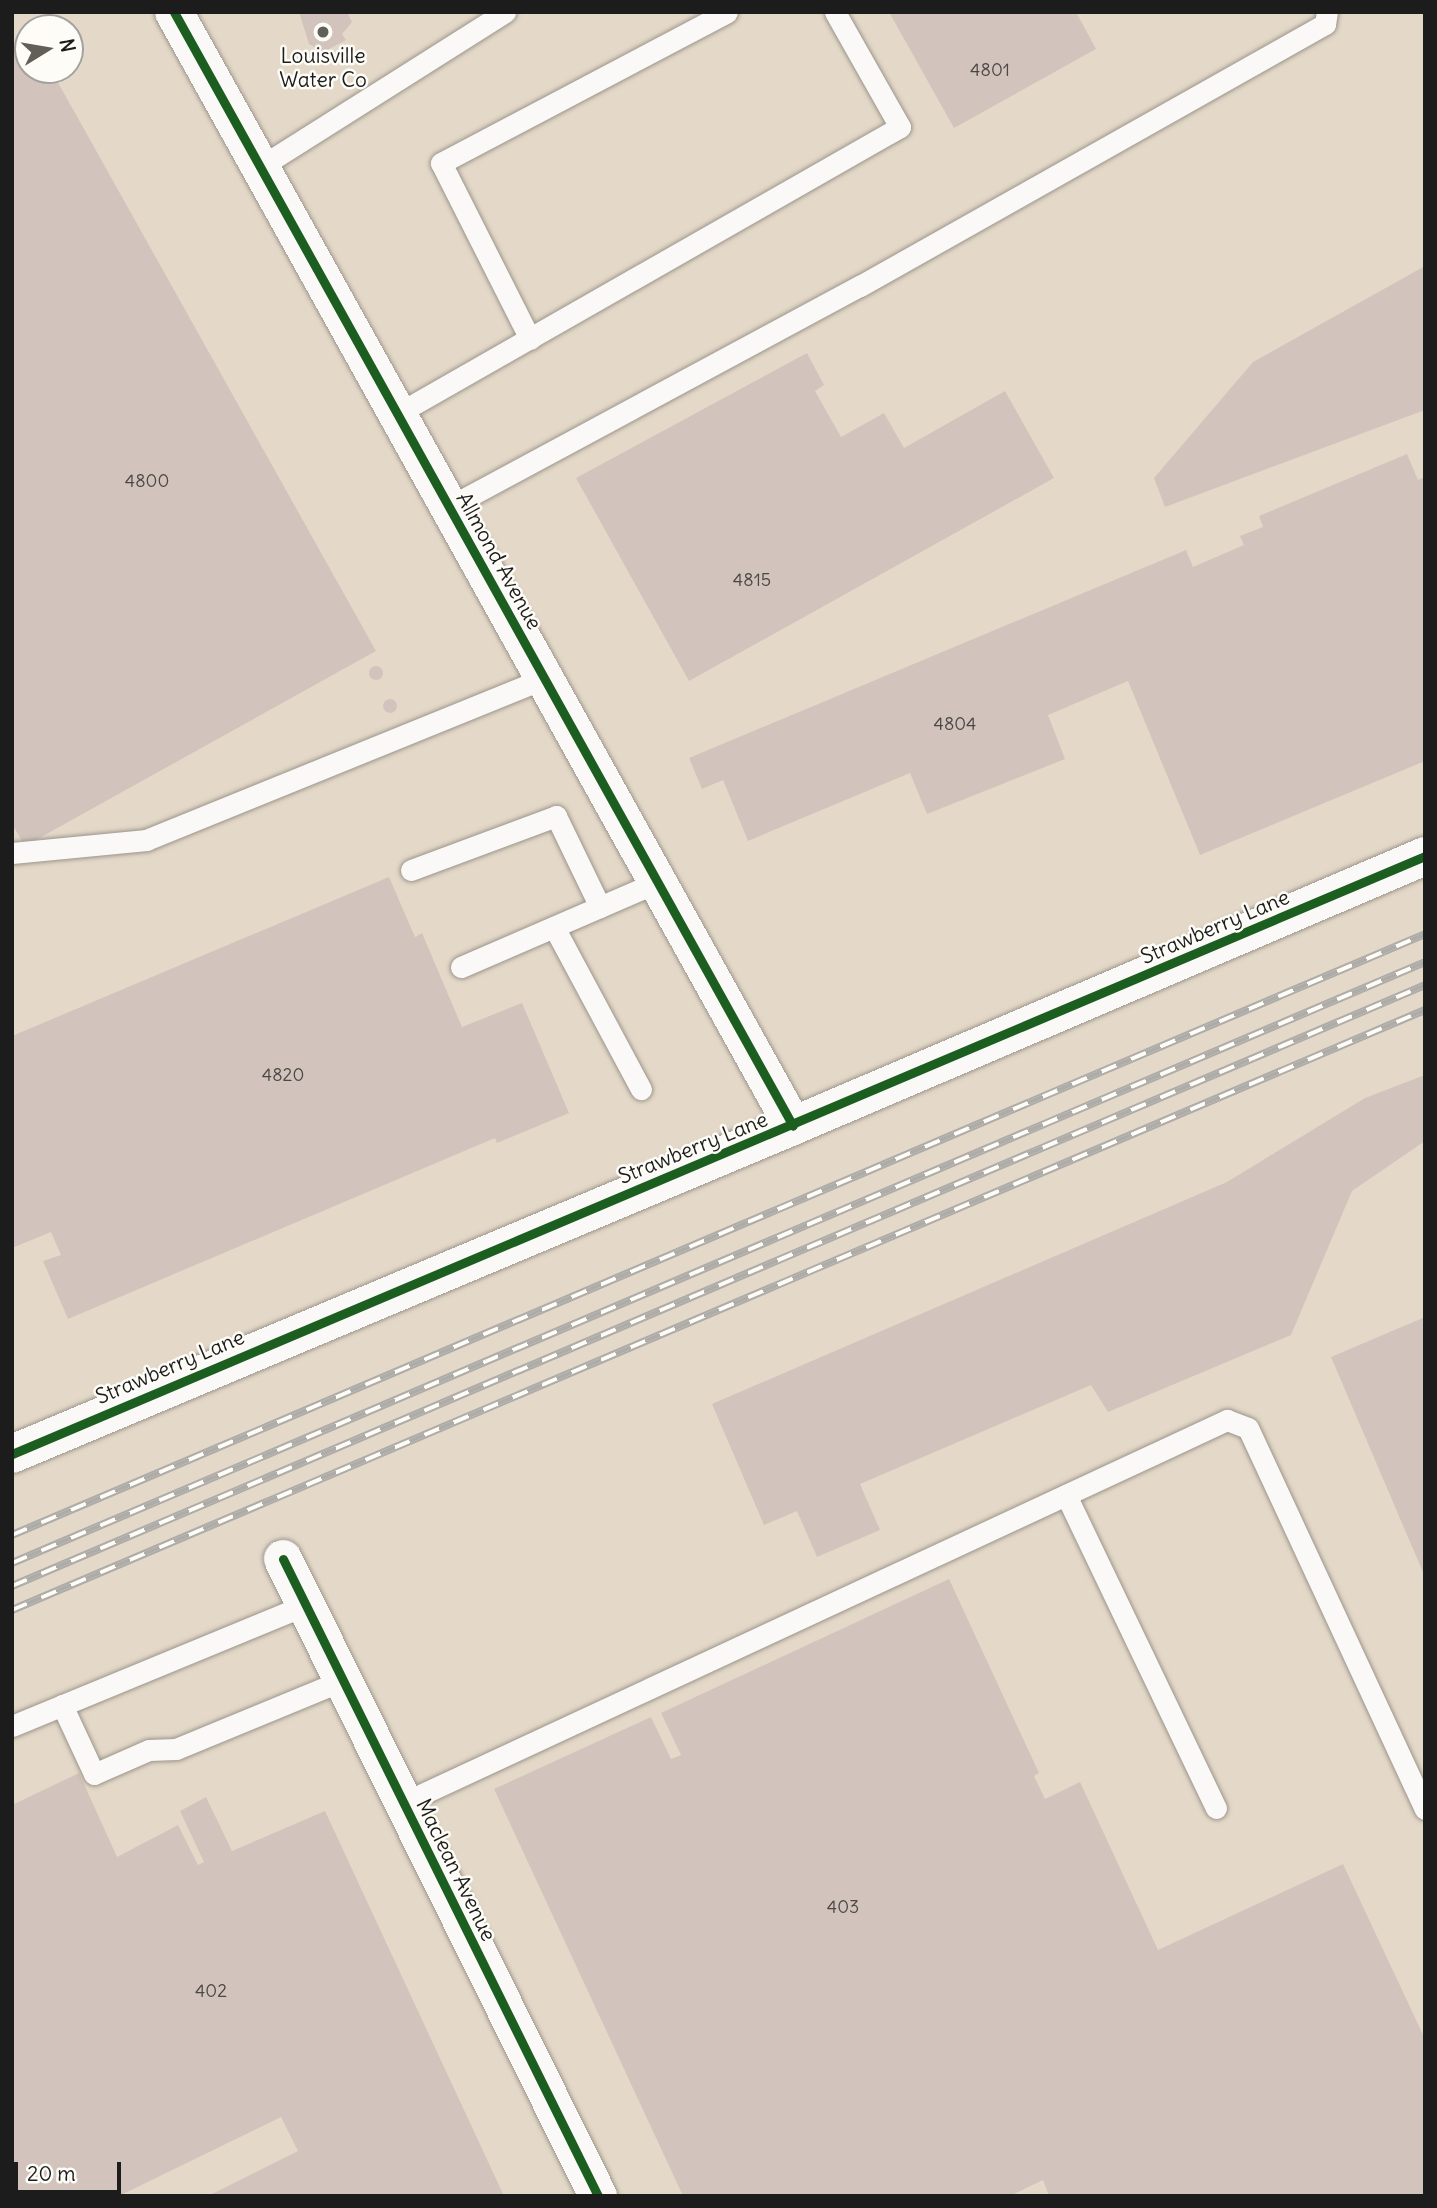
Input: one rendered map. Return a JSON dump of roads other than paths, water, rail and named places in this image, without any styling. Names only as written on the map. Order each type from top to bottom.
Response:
[{"type":"street","name":"Allmond Avenue","points":[[174,12],[793,1126]]},
{"type":"street","name":"Strawberry Lane","points":[[12,1454],[793,1126],[1425,856]]},
{"type":"street","name":"Maclean Avenue","points":[[283,1559],[598,2196]]},
{"type":"lane","points":[[260,167],[505,12]]},
{"type":"lane","points":[[530,339],[441,163],[727,12]]},
{"type":"lane","points":[[397,414],[900,127],[835,12]]},
{"type":"lane","points":[[449,507],[884,272],[1325,24],[1327,12]]},
{"type":"lane","points":[[12,853],[146,840],[544,678]]},
{"type":"lane","points":[[411,870],[556,816],[600,907]]},
{"type":"lane","points":[[461,967],[657,882]]},
{"type":"lane","points":[[554,927],[641,1089]]},
{"type":"lane","points":[[403,1803],[1227,1420],[1248,1428],[1425,1809]]},
{"type":"lane","points":[[1066,1495],[1216,1808]]},
{"type":"lane","points":[[12,1726],[306,1605]]},
{"type":"lane","points":[[62,1705],[94,1774],[149,1750],[176,1749],[343,1680]]},
{"type":"railway","points":[[12,1535],[1425,934]]},
{"type":"railway","points":[[12,1563],[1425,962]]},
{"type":"railway","points":[[12,1586],[1425,985]]},
{"type":"railway","points":[[12,1610],[1425,1010]]},
{"type":"place","name":"Louisville Water Co","points":[[323,32]]}]
